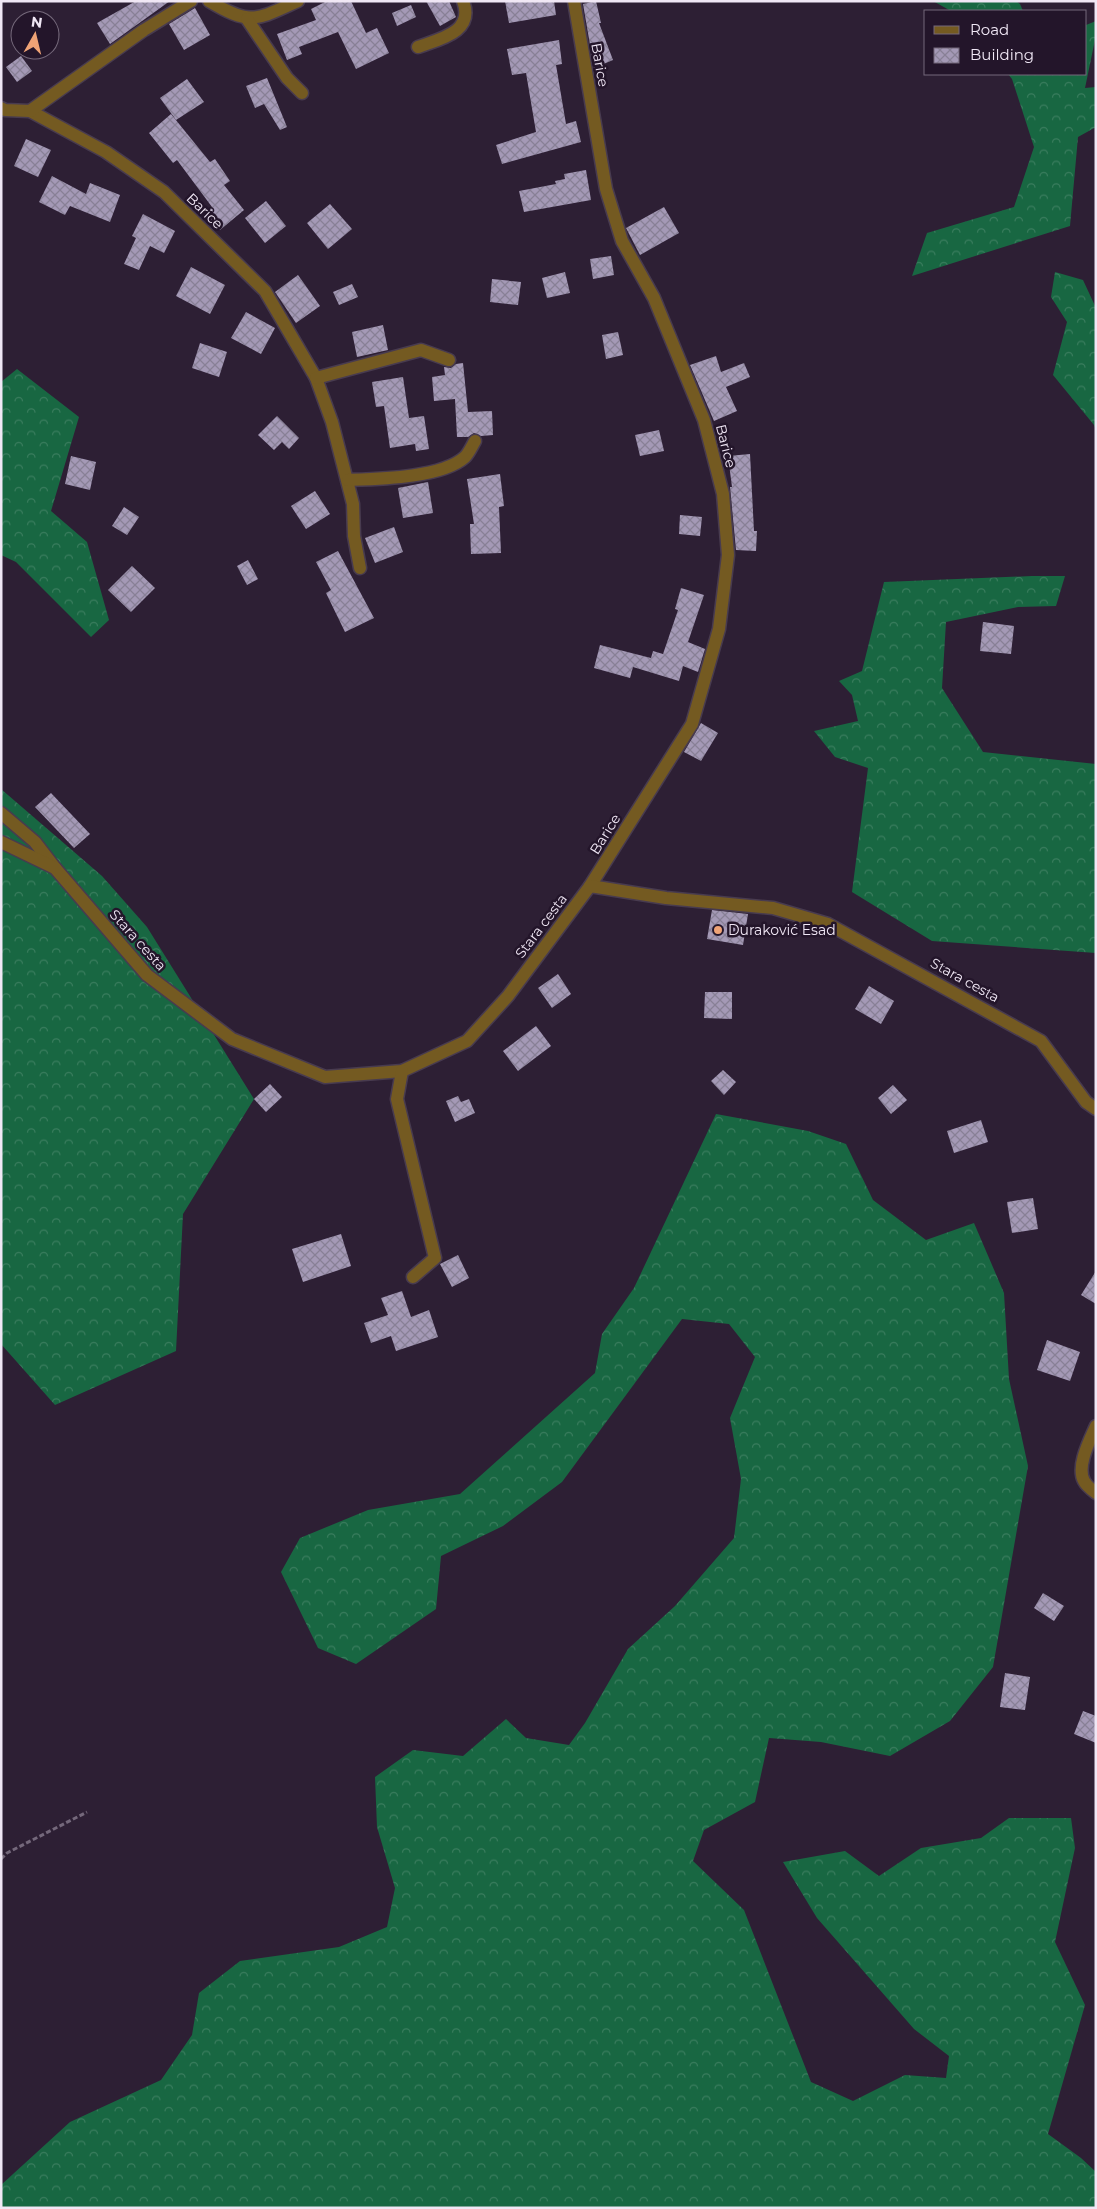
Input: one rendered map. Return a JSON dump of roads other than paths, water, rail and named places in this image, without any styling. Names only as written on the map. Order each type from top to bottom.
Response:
[{"type":"street","points":[[30,111],[144,30],[191,1]]},
{"type":"street","points":[[209,1],[233,15],[247,18],[259,18],[298,1]]},
{"type":"street","points":[[418,47],[452,34],[462,27],[466,18],[464,1]]},
{"type":"street","name":"Barice","points":[[574,1],[606,189],[622,241],[654,298],[704,420],[722,494],[728,555],[719,629],[692,724],[590,886]]},
{"type":"street","points":[[247,18],[287,78],[302,94]]},
{"type":"street","name":"Barice","points":[[1,108],[5,110],[30,111],[106,152],[164,192],[265,290],[316,378],[332,422],[353,504],[354,536],[360,568]]},
{"type":"street","points":[[316,378],[421,350],[449,360]]},
{"type":"street","points":[[348,480],[397,478],[449,467],[465,457],[475,441]]},
{"type":"street","name":"Stara cesta","points":[[1,813],[35,842],[147,975],[232,1039],[325,1078],[402,1071],[467,1042],[508,996],[590,886],[666,898],[773,908],[828,924],[1041,1041],[1086,1102],[1096,1109]]},
{"type":"street","name":"Stara cesta","points":[[1,842],[55,868]]},
{"type":"street","points":[[402,1071],[397,1099],[435,1258],[413,1277]]},
{"type":"street","points":[[1096,1426],[1086,1451],[1082,1468],[1084,1481],[1096,1493]]},
{"type":"place","name":"Duraković Esad","points":[[718,930]]}]
